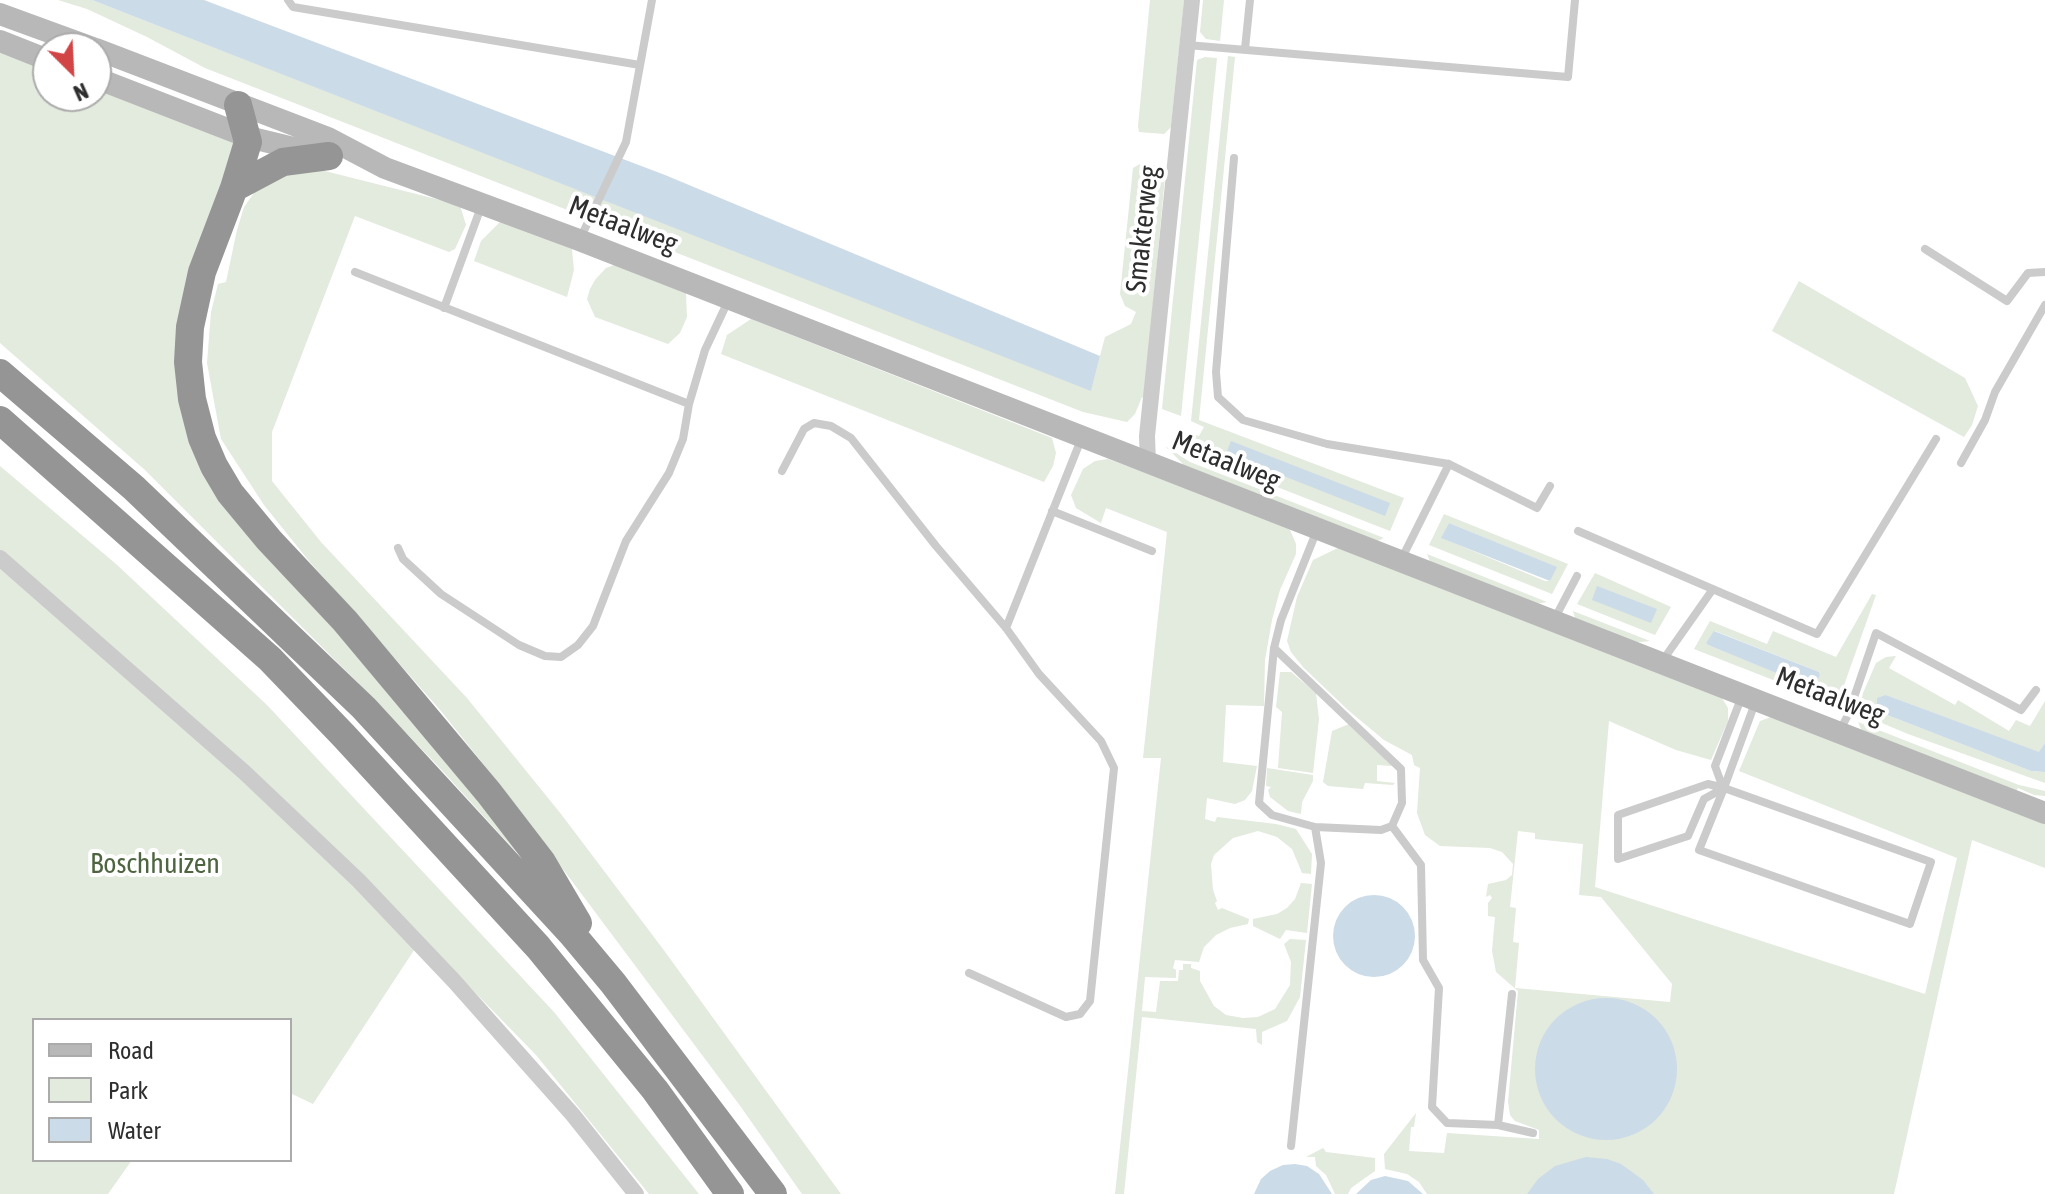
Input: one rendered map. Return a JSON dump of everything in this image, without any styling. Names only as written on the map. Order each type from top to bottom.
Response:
[{"type":"highway","points":[[238,105],[248,137],[234,188],[202,272],[190,327],[188,362],[192,399],[202,438],[214,466],[249,517],[345,621],[525,839],[542,862],[613,983]]},
{"type":"highway","points":[[234,188],[283,162],[329,156]]},
{"type":"highway","points":[[0,373],[134,488],[364,708],[572,934],[613,983],[773,1194]]},
{"type":"highway","points":[[0,420],[270,659],[344,736],[538,947],[655,1090],[730,1194]]},
{"type":"street","name":"Smakterweg","points":[[1148,463],[1147,436],[1192,0]]},
{"type":"street","name":"Metaalweg","points":[[0,14],[50,32]]},
{"type":"street","points":[[0,41],[32,54]]},
{"type":"street","name":"Metaalweg","points":[[112,55],[328,138],[385,168],[579,240],[2045,813]]},
{"type":"street","name":"Metaalweg","points":[[112,84],[248,137],[385,168]]},
{"type":"street","points":[[0,558],[244,772],[359,881],[544,1081],[636,1194]]},
{"type":"lane","points":[[288,0],[293,7],[640,65]]},
{"type":"lane","points":[[579,240],[626,142],[652,0]]},
{"type":"lane","points":[[1245,49],[1250,0]]},
{"type":"lane","points":[[1187,45],[1568,77],[1575,0]]},
{"type":"lane","points":[[1234,158],[1216,372],[1218,397],[1243,420],[1327,444],[1449,464],[1537,508],[1550,486]]},
{"type":"lane","points":[[444,308],[482,204]]},
{"type":"lane","points":[[1925,249],[2007,301],[2028,273],[2045,272]]},
{"type":"lane","points":[[355,272],[689,404]]},
{"type":"lane","points":[[398,548],[403,559],[441,594],[519,645],[545,656],[561,657],[578,645],[593,626],[626,541],[669,473],[683,439],[689,404],[705,350],[729,299]]},
{"type":"lane","points":[[1961,463],[1985,420],[1995,392],[2045,305]]},
{"type":"lane","points":[[782,471],[804,429],[814,423],[831,426],[851,438],[936,546],[1006,628],[1039,674],[1101,741],[1114,768],[1090,1001],[1080,1014],[1066,1017],[969,973]]},
{"type":"lane","points":[[1006,628],[1082,437]]},
{"type":"lane","points":[[1578,531],[1817,634],[1936,439]]},
{"type":"lane","points":[[1400,562],[1449,464]]},
{"type":"lane","points":[[1052,511],[1152,551]]},
{"type":"lane","points":[[1274,648],[1401,769],[1402,803],[1392,826],[1381,830],[1315,827],[1272,815],[1259,803],[1274,648],[1281,620],[1317,530]]},
{"type":"lane","points":[[1553,621],[1577,576]]},
{"type":"lane","points":[[1661,663],[1713,589]]},
{"type":"lane","points":[[1839,732],[1848,715],[1876,633],[2021,710],[2036,690]]},
{"type":"lane","points":[[1724,788],[1715,766],[1749,697]]},
{"type":"lane","points":[[1724,788],[1704,799],[1688,836],[1618,859],[1618,815],[1708,784],[1724,788],[1931,862],[1910,924],[1699,850],[1724,788],[1749,697]]},
{"type":"lane","points":[[1392,826],[1421,865],[1423,960],[1439,988],[1432,1107],[1447,1123],[1498,1125],[1533,1133]]},
{"type":"lane","points":[[1291,1146],[1321,863],[1315,827]]},
{"type":"lane","points":[[1498,1125],[1512,994]]},
{"type":"green space","points":[[58,0],[92,0],[1091,390],[1105,337],[1131,324],[1136,312],[1125,306],[1120,294],[1133,168],[1140,164],[1162,166],[1165,177],[1144,398],[1127,422],[1083,412],[205,68],[87,9]]},
{"type":"green space","points":[[1150,0],[1184,0],[1171,127],[1164,134],[1139,132],[1138,126]]},
{"type":"green space","points":[[1203,0],[1224,0],[1220,41],[1206,39],[1200,32]]},
{"type":"green space","points":[[0,44],[32,53],[32,112],[112,112],[112,79],[240,139],[225,197],[187,417],[558,898],[437,765],[145,470],[0,343]]},
{"type":"green space","points":[[1228,56],[1235,57],[1199,420],[1404,498],[1390,531],[1190,453],[1190,433],[1199,436],[1204,427],[1191,421]]},
{"type":"green space","points":[[1217,58],[1181,416],[1162,409],[1197,60]]},
{"type":"green space","points":[[313,168],[460,205],[466,225],[455,249],[449,252],[355,216],[272,432],[272,481],[321,542],[467,698],[561,814],[841,1194],[802,1194],[741,1107],[500,785],[441,711],[309,561],[264,505],[221,439],[207,363],[211,312],[218,284],[226,282],[244,207],[269,178]]},
{"type":"green space","points":[[501,221],[572,249],[574,270],[567,297],[474,261],[481,241]]},
{"type":"green space","points":[[614,265],[686,293],[687,317],[680,333],[668,344],[595,317],[587,299],[590,289],[606,268]]},
{"type":"green space","points":[[1799,281],[1965,378],[1978,406],[1964,437],[1772,331]]},
{"type":"green space","points":[[751,319],[1052,438],[1056,453],[1053,466],[1044,482],[721,354],[727,335]]},
{"type":"green space","points":[[1165,446],[1190,462],[1384,538],[1375,542],[1182,468],[1183,464]]},
{"type":"green space","points":[[1108,459],[1288,525],[1296,544],[1296,554],[1280,590],[1272,620],[1265,660],[1264,706],[1226,705],[1223,762],[1257,766],[1252,791],[1245,800],[1235,804],[1207,798],[1205,819],[1215,822],[1217,817],[1296,829],[1312,854],[1311,874],[1302,873],[1292,849],[1277,837],[1258,831],[1233,838],[1214,855],[1211,864],[1215,903],[1218,910],[1222,908],[1249,919],[1248,924],[1216,935],[1204,947],[1199,962],[1175,960],[1173,968],[1176,978],[1145,977],[1142,1011],[1156,1012],[1160,981],[1178,981],[1183,964],[1191,964],[1191,968],[1200,971],[1200,981],[1214,1006],[1226,1015],[1258,1017],[1275,1009],[1290,985],[1291,962],[1284,944],[1290,939],[1306,940],[1300,997],[1287,1021],[1262,1032],[1262,1045],[1257,1042],[1256,1029],[1142,1017],[1124,1194],[1115,1194],[1161,758],[1143,758],[1167,532],[1106,508],[1101,523],[1076,508],[1071,495],[1083,469],[1095,461]]},
{"type":"green space","name":"Boschhuizen","points":[[0,466],[116,564],[267,705],[554,1012],[699,1194],[649,1194],[536,1055],[422,938],[313,1104],[292,1094],[292,1018],[32,1018],[32,1162],[131,1162],[108,1194],[0,1194]]},
{"type":"green space","points":[[1444,514],[1568,564],[1552,594],[1429,545]],"holes":[[[1449,523],[1556,567],[1550,581],[1545,581],[1442,538]]]},
{"type":"green space","points":[[1342,546],[1722,698],[1728,708],[1728,721],[1711,760],[1676,750],[1609,721],[1595,887],[1925,994],[1957,858],[1739,771],[1760,721],[1771,717],[2045,821],[2045,868],[1972,840],[1894,1194],[1427,1194],[1419,1182],[1407,1174],[1385,1169],[1384,1154],[1416,1113],[1409,1151],[1444,1153],[1447,1133],[1539,1139],[1539,1130],[1515,1121],[1510,1115],[1508,1102],[1518,991],[1496,972],[1492,951],[1495,917],[1488,916],[1488,903],[1492,898],[1490,895],[1486,897],[1488,884],[1506,880],[1512,875],[1513,864],[1502,852],[1490,848],[1440,846],[1425,835],[1417,813],[1420,768],[1414,765],[1412,755],[1384,740],[1348,710],[1291,652],[1287,641],[1297,597],[1313,560]],"holes":[[[1518,831],[1535,833],[1535,839],[1583,844],[1579,895],[1601,897],[1672,984],[1670,1002],[1515,988],[1519,943],[1513,942],[1516,908],[1510,907]]]},
{"type":"green space","points":[[1427,554],[1547,602],[1532,605],[1431,564]]},
{"type":"green space","points":[[1595,573],[1671,607],[1655,635],[1577,604]]},
{"type":"green space","points":[[1872,594],[1876,595],[1837,705],[1694,649],[1710,621],[1767,644],[1773,631],[1836,657]],"holes":[[[1715,631],[1819,672],[1812,687],[1706,643]]]},
{"type":"green space","points":[[1573,611],[1650,641],[1631,643],[1576,621]]},
{"type":"green space","points":[[1896,656],[1889,668],[1955,705],[1958,700],[2009,731],[2016,720],[2030,726],[2045,701],[2045,743],[2040,753],[1886,695],[1877,711],[2031,771],[2045,772],[2045,783],[1858,713],[1876,663]]},
{"type":"green space","points":[[1280,672],[1291,672],[1316,693],[1319,719],[1313,773],[1278,768],[1282,712],[1276,707]]},
{"type":"green space","points":[[1858,722],[2019,785],[2045,791],[2045,796],[2018,788],[2015,793],[1875,739],[1861,729]]},
{"type":"green space","points":[[1349,724],[1386,756],[1386,761],[1391,762],[1391,766],[1377,765],[1377,781],[1395,783],[1393,785],[1365,783],[1363,789],[1328,786],[1323,782],[1332,731]]},
{"type":"green space","points":[[1267,768],[1313,775],[1302,802],[1301,814],[1288,811],[1270,797],[1268,790],[1271,787],[1266,786]]},
{"type":"green space","points":[[1301,883],[1312,884],[1307,933],[1286,930],[1280,939],[1253,926],[1253,919],[1277,914],[1287,908],[1295,899]]},
{"type":"green space","points":[[1323,1148],[1326,1152],[1375,1158],[1375,1171],[1351,1188],[1348,1194],[1335,1194],[1326,1175],[1316,1166],[1315,1157],[1306,1157]]},
{"type":"water","points":[[92,0],[204,0],[665,175],[1100,356],[1091,391]]},
{"type":"water","points":[[1231,441],[1390,503],[1385,516],[1233,456],[1227,451]]},
{"type":"water","points":[[1449,523],[1557,567],[1550,581],[1441,538]]},
{"type":"water","points":[[1597,586],[1657,609],[1651,623],[1592,600]]},
{"type":"water","points":[[1714,631],[1820,675],[1813,688],[1708,645],[1706,643]]},
{"type":"water","points":[[1886,695],[2039,752],[2045,743],[2045,772],[2031,771],[1877,711],[1877,698]]},
{"type":"water","points":[[1374,895],[1390,898],[1403,907],[1412,920],[1415,936],[1412,952],[1403,965],[1390,974],[1374,977],[1358,974],[1345,965],[1336,952],[1333,936],[1336,920],[1345,907],[1358,898]]},
{"type":"water","points":[[1606,998],[1633,1003],[1656,1019],[1672,1042],[1677,1069],[1672,1096],[1656,1119],[1633,1135],[1606,1140],[1579,1135],[1556,1119],[1540,1096],[1535,1069],[1540,1042],[1556,1019],[1579,1003]]},
{"type":"water","points":[[1586,1157],[1621,1164],[1643,1180],[1654,1194],[1527,1194],[1538,1179],[1555,1166]]},
{"type":"water","points":[[1295,1164],[1307,1166],[1319,1174],[1332,1194],[1254,1194],[1261,1179],[1270,1171]]},
{"type":"water","points":[[1385,1176],[1408,1181],[1423,1194],[1356,1194],[1371,1180]]}]
